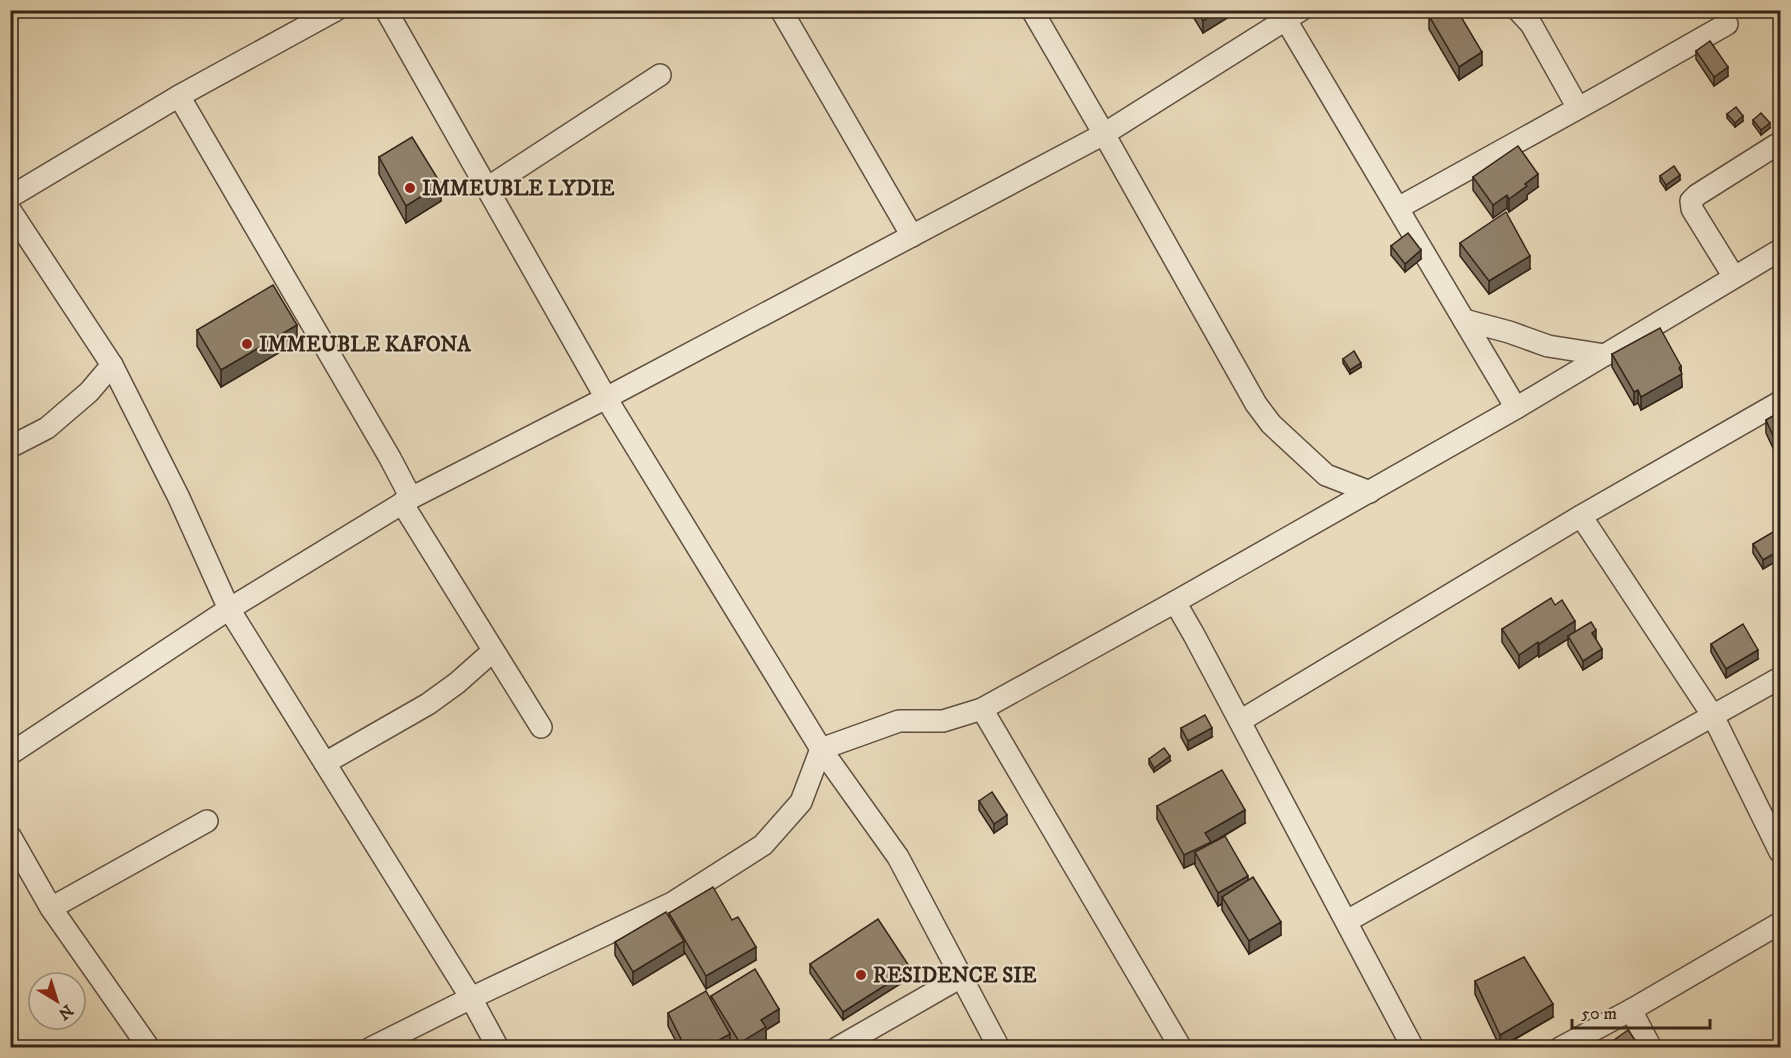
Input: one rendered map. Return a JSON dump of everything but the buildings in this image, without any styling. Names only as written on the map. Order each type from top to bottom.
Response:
[{"type":"street","points":[[10,197],[179,96],[336,10]]},
{"type":"street","points":[[386,10],[606,398],[821,749],[898,857],[999,1047]]},
{"type":"street","points":[[781,10],[912,236]]},
{"type":"street","points":[[1032,10],[1256,404],[1271,424],[1326,475],[1370,492]]},
{"type":"street","points":[[1518,10],[1531,24],[1578,108]]},
{"type":"street","points":[[10,754],[229,609],[407,500],[606,398],[1104,135],[1289,14],[1398,208],[1516,408]]},
{"type":"street","points":[[1398,208],[1727,24]]},
{"type":"street","points":[[487,188],[660,75]]},
{"type":"street","points":[[179,96],[390,458],[407,500],[541,728]]},
{"type":"street","points":[[1734,278],[1692,209],[1690,201],[1776,145]]},
{"type":"street","points":[[10,210],[112,365],[179,498],[229,609],[471,998],[498,1047]]},
{"type":"street","points":[[370,1047],[672,903],[763,845],[801,802],[821,749],[899,721],[944,721],[982,709],[1370,492],[1516,408],[1780,250]]},
{"type":"street","points":[[1464,320],[1509,332],[1548,346],[1605,355]]},
{"type":"street","points":[[10,447],[46,428],[89,392],[112,365]]},
{"type":"street","points":[[1240,721],[1581,516],[1780,402]]},
{"type":"street","points":[[1581,516],[1713,716],[1780,852]]},
{"type":"street","points":[[1175,602],[1413,1047]]},
{"type":"street","points":[[325,763],[428,704],[494,651]]},
{"type":"street","points":[[1347,921],[1780,678]]},
{"type":"street","points":[[982,709],[1180,1047]]},
{"type":"street","points":[[51,908],[207,821]]},
{"type":"street","points":[[10,836],[51,908],[149,1047]]},
{"type":"street","points":[[1560,1047],[1631,1010],[1780,923]]},
{"type":"street","points":[[837,1047],[961,977]]},
{"type":"street","points":[[1631,1010],[1651,1047]]},
{"type":"place","name":"IMMEUBLE LYDIE","points":[[410,188]]},
{"type":"place","name":"IMMEUBLE KAFONA","points":[[247,344]]},
{"type":"place","name":"RESIDENCE SIE","points":[[861,975]]}]
